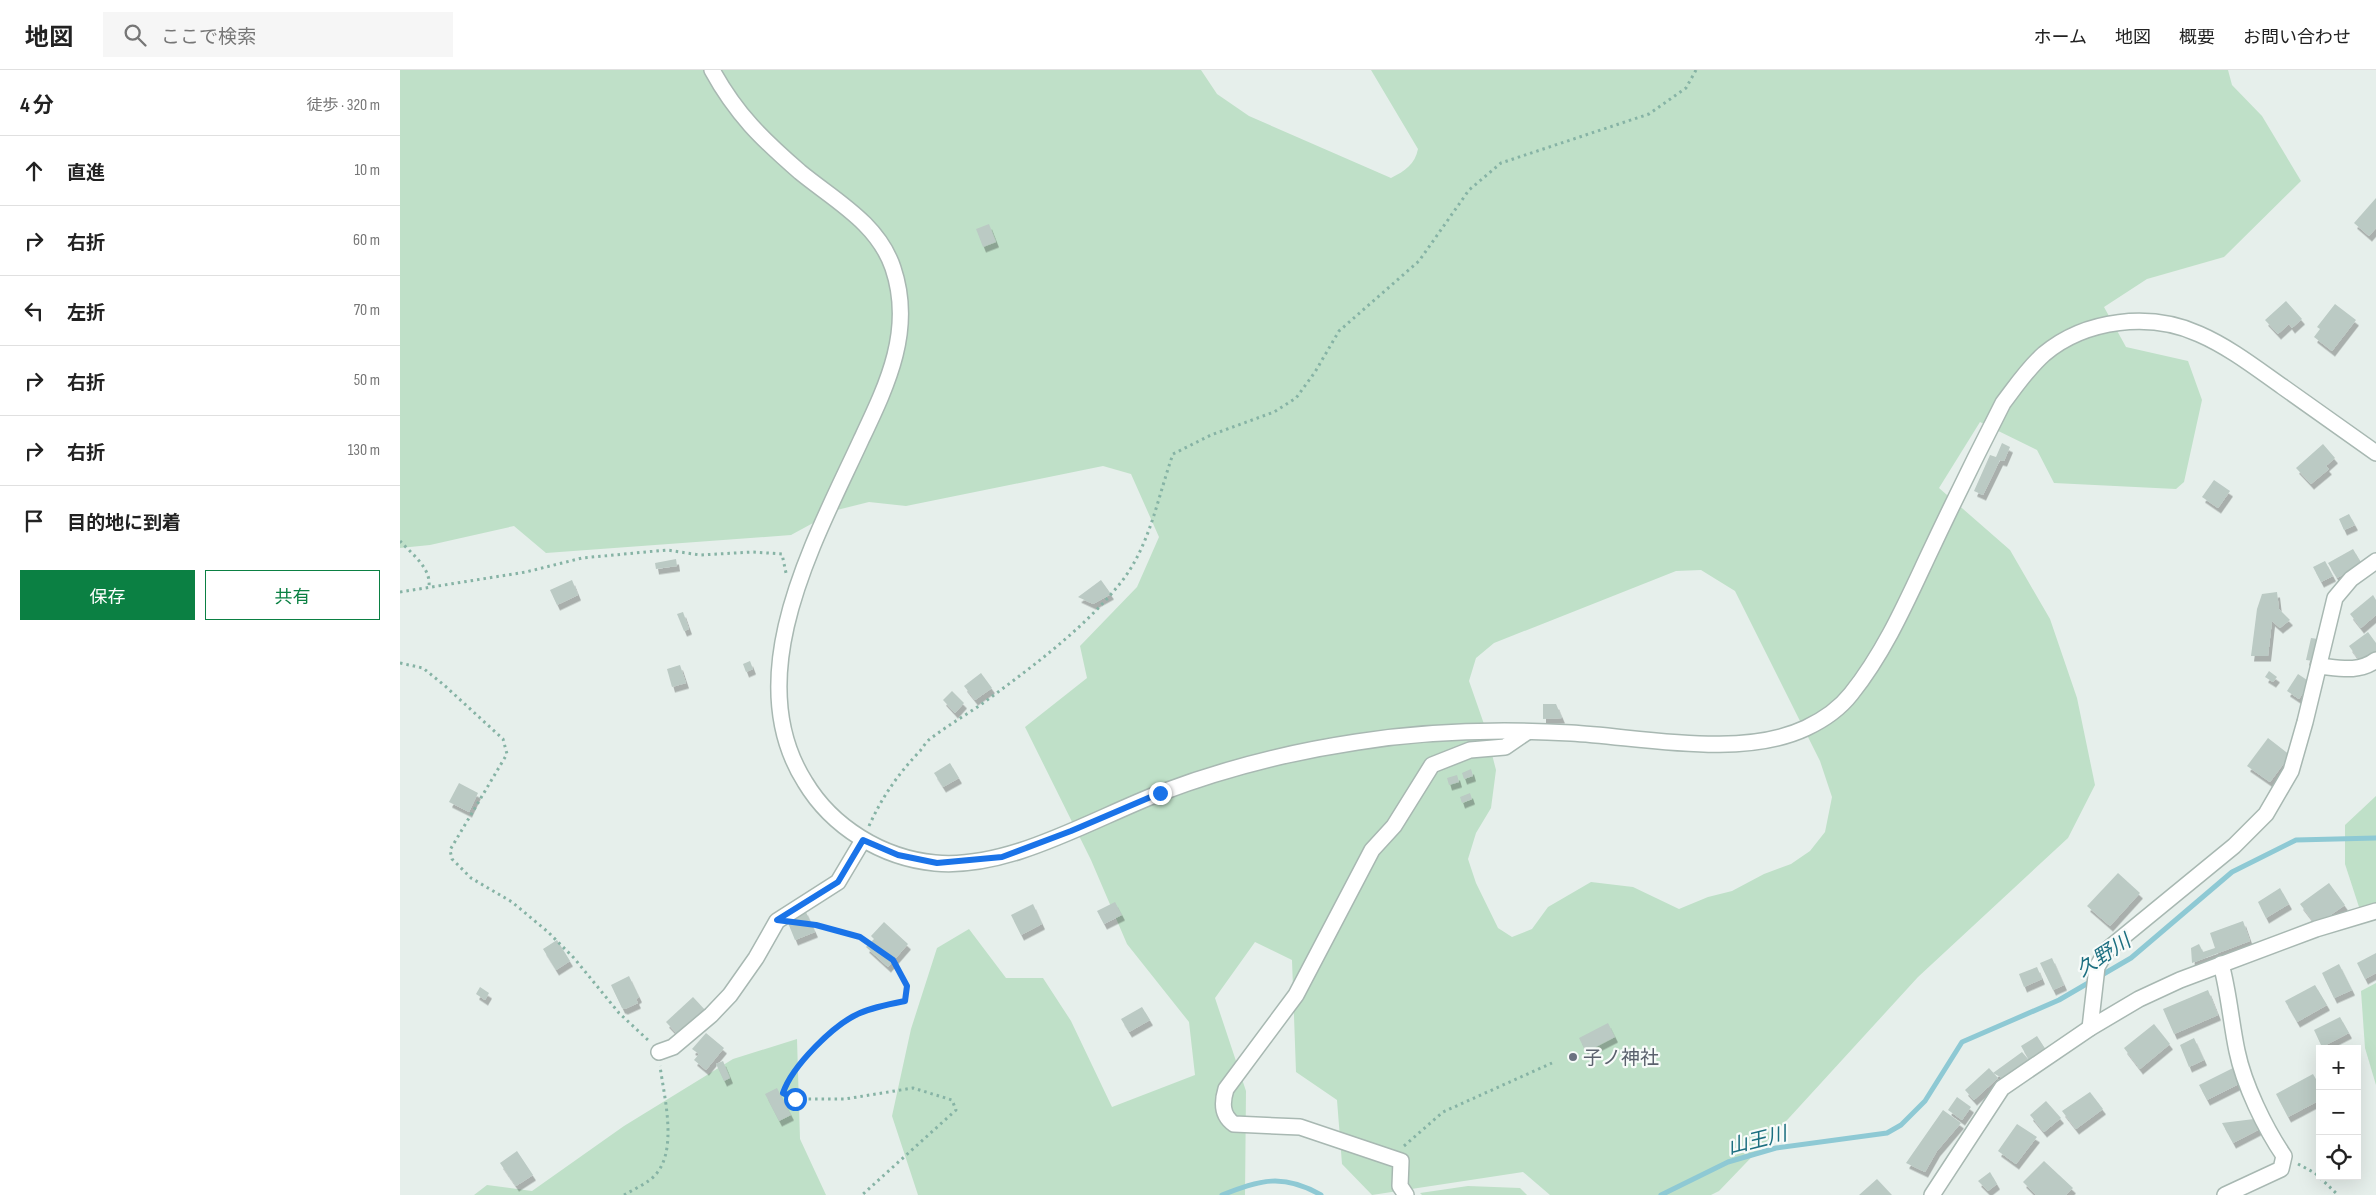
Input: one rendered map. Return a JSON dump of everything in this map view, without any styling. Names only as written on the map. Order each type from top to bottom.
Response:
[{"type":"street","points":[[712,70],[728,99],[753,130],[804,175],[853,212],[870,231],[891,261],[897,283],[899,343],[888,384],[817,535],[788,618],[777,688],[785,735],[803,780],[833,818],[863,840],[898,855],[937,863],[1002,857],[1071,831],[1160,793],[1223,772],[1285,755],[1358,742],[1468,731],[1570,733],[1702,744],[1756,742],[1799,731],[1829,715],[1848,698],[1880,653],[2002,403],[2028,370],[2045,353],[2069,338],[2090,329],[2110,324],[2140,321],[2169,324],[2198,333],[2228,349],[2376,453]]},
{"type":"street","points":[[2090,1028],[2097,967],[2107,950],[2234,846],[2266,814],[2290,771],[2319,666],[2335,598],[2351,579],[2376,560]]},
{"type":"street","points":[[2319,666],[2354,669],[2367,667],[2376,660]]},
{"type":"street","points":[[1406,1195],[1400,1186],[1401,1161],[1300,1127],[1234,1124],[1227,1119],[1222,1102],[1226,1089],[1296,994],[1372,850],[1394,826],[1432,765],[1470,750],[1506,747],[1527,732]]},
{"type":"street","points":[[659,1052],[673,1047],[711,1015],[730,995],[756,958],[777,920],[838,882],[863,840]]},
{"type":"street","points":[[1932,1195],[2002,1088],[2090,1028],[2139,999],[2221,964],[2376,910]]},
{"type":"street","points":[[2221,964],[2237,1054],[2249,1088],[2274,1141],[2284,1156],[2281,1169],[2225,1195]]},
{"type":"path","points":[[863,840],[879,802],[896,778],[928,741],[1037,663],[1093,615],[1118,586],[1134,564],[1153,521],[1161,488],[1173,454],[1211,435],[1274,412],[1296,398],[1315,372],[1339,331],[1418,261],[1469,190],[1501,163],[1649,114],[1686,88],[1696,70]]},
{"type":"path","points":[[400,541],[426,571],[430,578],[429,586]]},
{"type":"path","points":[[400,592],[526,572],[582,558],[667,550],[700,555],[753,552],[782,554],[786,572],[784,580]]},
{"type":"path","points":[[400,663],[423,668],[444,685],[503,739],[507,754],[450,850],[452,859],[471,878],[512,902],[548,932],[574,958],[619,1013],[638,1029],[659,1052],[669,1139],[663,1164],[652,1178],[624,1195]]},
{"type":"path","points":[[777,920],[816,925],[860,937],[893,960],[907,986],[905,1001],[859,1013],[828,1034],[787,1081],[783,1093],[795,1099],[845,1099],[913,1088],[952,1100],[956,1110],[862,1195]]},
{"type":"path","points":[[1401,1161],[1405,1143],[1442,1112],[1552,1063]]},
{"type":"path","points":[[2284,1156],[2316,1173],[2338,1195]]},
{"type":"green space","points":[[400,70],[1201,70],[1217,94],[1249,116],[1391,178],[1409,166],[1418,149],[1371,70],[2228,70],[2232,85],[2262,116],[2301,181],[2224,257],[2147,279],[2104,307],[2126,347],[2188,361],[2202,400],[2184,482],[2176,489],[2054,483],[2037,450],[1980,422],[1939,488],[2010,550],[2050,619],[2077,698],[2095,785],[2068,838],[1918,977],[1789,1118],[1719,1191],[1711,1195],[1550,1195],[1523,1172],[1372,1195],[1342,1164],[1337,1100],[1296,1072],[1292,960],[1255,942],[1215,998],[1246,1091],[1245,1195],[918,1195],[892,1116],[911,1029],[937,948],[969,929],[1006,978],[1043,978],[1071,1021],[1112,1107],[1195,1075],[1189,1022],[1127,944],[1091,860],[1025,727],[1087,678],[1080,646],[1137,587],[1159,537],[1131,474],[1103,466],[906,506],[869,502],[837,510],[791,535],[546,553],[514,526],[430,545],[400,548]],"holes":[[[1701,570],[1735,591],[1820,761],[1832,797],[1825,832],[1810,851],[1791,864],[1764,874],[1732,891],[1708,897],[1679,909],[1633,887],[1591,882],[1548,907],[1532,929],[1512,937],[1498,928],[1476,883],[1468,859],[1476,833],[1491,808],[1496,770],[1485,727],[1469,681],[1476,658],[1494,643],[1676,571]]]},
{"type":"green space","points":[[2376,796],[2376,914],[2359,907],[2345,864],[2345,825]]},
{"type":"green space","points":[[2376,983],[2376,1085],[2365,1048],[2361,991]]},
{"type":"green space","points":[[797,1039],[800,1139],[826,1195],[474,1195],[487,1185],[532,1191],[624,1126],[733,1059]]},
{"type":"green space","points":[[1468,1186],[1520,1188],[1527,1195],[1422,1195],[1420,1193]]},
{"type":"building","points":[[2376,198],[2376,228],[2369,236],[2354,223]]},
{"type":"building","points":[[989,224],[996,242],[983,247],[976,229]]},
{"type":"building","points":[[2286,301],[2302,319],[2292,328],[2289,324],[2278,334],[2265,320]]},
{"type":"building","points":[[2335,304],[2356,320],[2332,351],[2314,337],[2320,329],[2317,327]]},
{"type":"building","points":[[2002,443],[2010,447],[2004,461],[2000,460],[1983,495],[1974,491],[1990,455],[1996,457]]},
{"type":"building","points":[[2323,444],[2335,458],[2326,466],[2329,469],[2311,484],[2296,468]]},
{"type":"building","points":[[2214,480],[2230,491],[2218,508],[2202,497]]},
{"type":"building","points":[[2349,514],[2355,525],[2344,530],[2339,519]]},
{"type":"building","points":[[2353,549],[2362,564],[2337,578],[2328,563]]},
{"type":"building","points":[[676,559],[677,566],[656,569],[655,563]]},
{"type":"building","points":[[2325,561],[2333,576],[2321,582],[2313,567]]},
{"type":"building","points":[[572,580],[578,595],[557,605],[550,590]]},
{"type":"building","points":[[1101,580],[1111,594],[1093,604],[1078,597]]},
{"type":"building","points":[[2277,592],[2279,609],[2290,620],[2280,628],[2272,621],[2268,656],[2251,656],[2257,609],[2262,594]]},
{"type":"building","points":[[2373,595],[2376,600],[2376,615],[2361,628],[2350,614]]},
{"type":"building","points":[[683,612],[689,629],[684,631],[677,614]]},
{"type":"building","points":[[2368,632],[2376,643],[2376,654],[2362,664],[2349,646]]},
{"type":"building","points":[[2311,638],[2318,639],[2313,661],[2306,660]]},
{"type":"building","points":[[750,661],[753,669],[746,672],[743,664]]},
{"type":"building","points":[[680,665],[686,683],[672,687],[667,669]]},
{"type":"building","points":[[2269,671],[2277,677],[2273,682],[2265,677]]},
{"type":"building","points":[[981,673],[992,688],[975,700],[964,686]]},
{"type":"building","points":[[2298,674],[2310,682],[2299,699],[2287,691]]},
{"type":"building","points":[[952,691],[964,703],[955,713],[943,700]]},
{"type":"building","points":[[1543,704],[1556,704],[1562,718],[1543,719]]},
{"type":"building","points":[[2268,738],[2290,755],[2270,782],[2247,766]]},
{"type":"building","points":[[950,763],[959,778],[943,787],[934,773]]},
{"type":"building","points":[[1471,769],[1473,776],[1464,779],[1462,773]]},
{"type":"building","points":[[1457,775],[1459,782],[1449,785],[1447,778]]},
{"type":"building","points":[[459,783],[478,793],[469,812],[449,802]]},
{"type":"building","points":[[1470,793],[1472,799],[1462,803],[1460,797]]},
{"type":"building","points":[[2118,873],[2140,893],[2110,926],[2087,906]]},
{"type":"building","points":[[2329,883],[2345,905],[2316,925],[2300,904]]},
{"type":"building","points":[[2280,888],[2289,904],[2266,918],[2258,902]]},
{"type":"building","points":[[1115,902],[1122,915],[1104,924],[1097,911]]},
{"type":"building","points":[[1033,904],[1042,924],[1021,935],[1011,915]]},
{"type":"building","points":[[805,910],[815,932],[795,940],[786,918]]},
{"type":"building","points":[[2243,921],[2250,941],[2192,963],[2191,948],[2199,944],[2203,952],[2215,948],[2210,933]]},
{"type":"building","points":[[884,922],[908,944],[888,967],[866,947],[874,939],[871,936]]},
{"type":"building","points":[[557,940],[570,961],[556,970],[543,949]]},
{"type":"building","points":[[2376,953],[2376,973],[2365,979],[2357,963]]},
{"type":"building","points":[[2052,958],[2064,985],[2053,990],[2040,963]]},
{"type":"building","points":[[2339,964],[2352,990],[2334,998],[2322,973]]},
{"type":"building","points":[[2037,967],[2042,979],[2024,987],[2019,974]]},
{"type":"building","points":[[629,976],[639,997],[636,999],[638,1003],[625,1009],[622,1008],[611,985]]},
{"type":"building","points":[[2315,985],[2327,1005],[2297,1022],[2285,1001]]},
{"type":"building","points":[[480,987],[489,993],[485,1000],[476,994]]},
{"type":"building","points":[[2208,990],[2218,1015],[2174,1034],[2163,1009]]},
{"type":"building","points":[[693,997],[707,1012],[680,1037],[666,1022]]},
{"type":"building","points":[[1142,1007],[1150,1020],[1129,1032],[1121,1019]]},
{"type":"building","points":[[2340,1017],[2349,1033],[2326,1045],[2321,1045],[2314,1030]]},
{"type":"building","name":"子ノ神社","points":[[1608,1023],[1615,1037],[1586,1052],[1579,1038]]},
{"type":"building","points":[[2154,1024],[2170,1044],[2140,1069],[2124,1048]]},
{"type":"building","points":[[706,1033],[724,1048],[706,1070],[694,1060],[699,1054],[692,1049]]},
{"type":"building","points":[[2037,1036],[2046,1050],[2004,1079],[1993,1073],[2022,1052],[2029,1060],[2021,1046]]},
{"type":"building","points":[[2194,1038],[2204,1060],[2189,1067],[2180,1045]]},
{"type":"building","points":[[723,1061],[730,1078],[724,1081],[716,1064]]},
{"type":"building","points":[[1989,1068],[1998,1078],[1974,1100],[1965,1090]]},
{"type":"building","points":[[2233,1068],[2241,1083],[2207,1100],[2199,1085]]},
{"type":"building","points":[[2313,1074],[2316,1079],[2316,1102],[2288,1117],[2276,1094]]},
{"type":"building","points":[[777,1088],[791,1115],[779,1121],[765,1094]]},
{"type":"building","points":[[2090,1092],[2103,1109],[2076,1129],[2062,1111]]},
{"type":"building","points":[[1957,1097],[1971,1107],[1962,1120],[1948,1110]]},
{"type":"building","points":[[2046,1101],[2061,1118],[2044,1132],[2030,1115]]},
{"type":"building","points":[[1943,1110],[1961,1123],[1937,1151],[1925,1172],[1906,1163]]},
{"type":"building","points":[[2254,1119],[2260,1129],[2233,1143],[2222,1123]]},
{"type":"building","points":[[2017,1124],[2037,1137],[2016,1164],[1998,1151]]},
{"type":"building","points":[[517,1151],[533,1175],[516,1186],[500,1163]]},
{"type":"building","points":[[2044,1161],[2073,1188],[2066,1195],[2036,1195],[2023,1182]]},
{"type":"building","points":[[1990,1172],[1997,1184],[1988,1191],[1978,1181]]},
{"type":"building","points":[[1877,1179],[1892,1195],[1859,1195]]},
{"type":"waterway","name":"久野川","points":[[1661,1195],[1728,1162],[1776,1148],[1887,1133],[1901,1125],[1925,1101],[1962,1042],[2059,1000],[2131,958],[2232,872],[2296,840],[2376,838]]},
{"type":"waterway","name":"山王川","points":[[1222,1195],[1248,1186],[1271,1181],[1295,1184],[1321,1195]]},
{"type":"place","name":"子ノ神社","points":[[1573,1057]]},
{"type":"route","points":[[795,1099],[783,1093],[787,1081],[828,1034],[859,1013],[905,1001],[907,986],[893,960],[860,937],[816,925],[777,920],[838,882],[863,840],[898,855],[937,863],[1002,857],[1071,831],[1160,793]]}]
